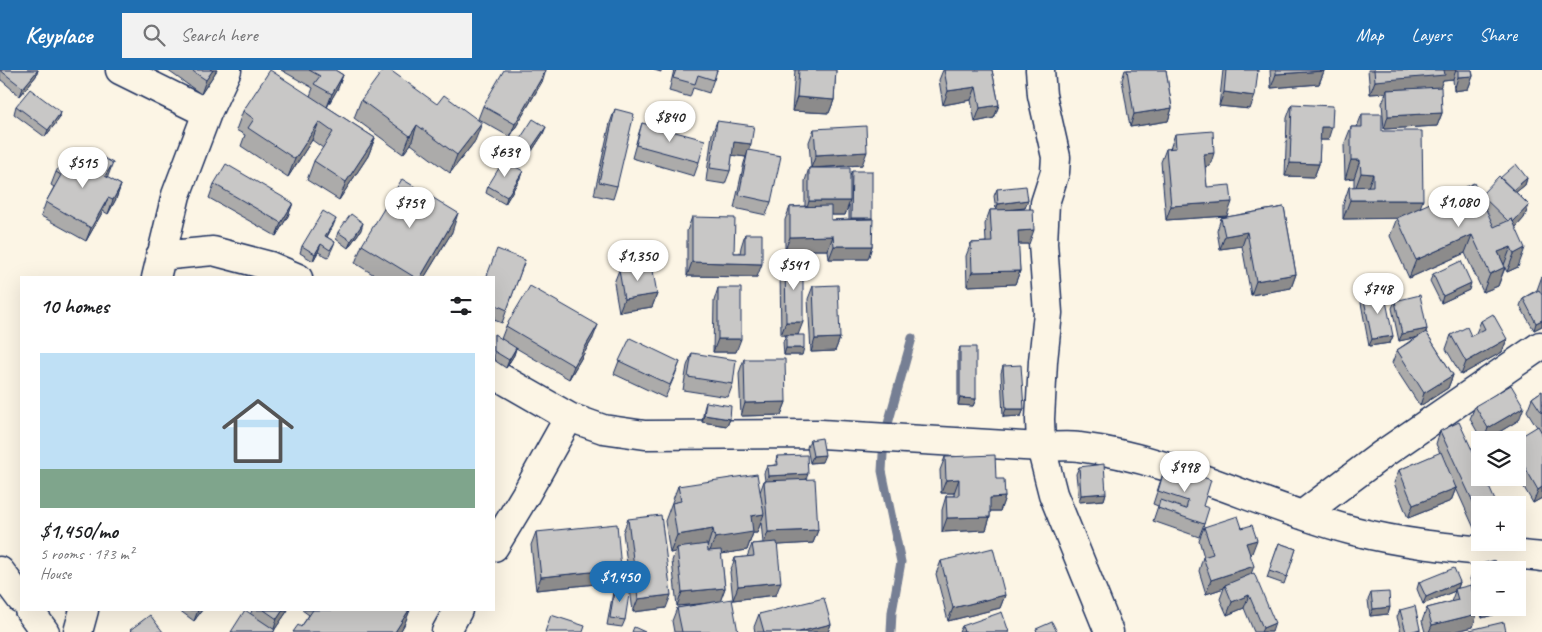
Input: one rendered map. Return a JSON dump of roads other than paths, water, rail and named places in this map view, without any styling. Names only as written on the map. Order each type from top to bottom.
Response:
[{"type":"street","points":[[120,70],[207,113]]},
{"type":"street","points":[[158,267],[176,194],[207,113],[227,70]]},
{"type":"street","points":[[1040,70],[1042,95],[1056,158],[1055,172],[1045,203],[1043,244],[1048,313],[1043,361],[1040,419],[1041,447],[1053,494],[1109,632]]},
{"type":"street","points":[[158,267],[213,251],[270,266],[293,276]]},
{"type":"street","points":[[1302,515],[1384,454],[1540,346]]},
{"type":"street","points":[[495,375],[568,417],[603,429],[645,435],[821,434],[1041,447],[1077,446],[1159,464],[1222,484],[1302,515],[1355,531],[1432,546],[1542,557]]},
{"type":"street","points":[[495,545],[526,494],[568,417]]},
{"type":"street","points":[[0,571],[20,598]]},
{"type":"street","points":[[30,611],[45,632]]},
{"type":"street","points":[[78,632],[84,611]]},
{"type":"street","points":[[446,632],[457,611]]},
{"type":"waterway","points":[[891,632],[892,612],[901,562],[882,471],[884,438],[912,338]]}]
